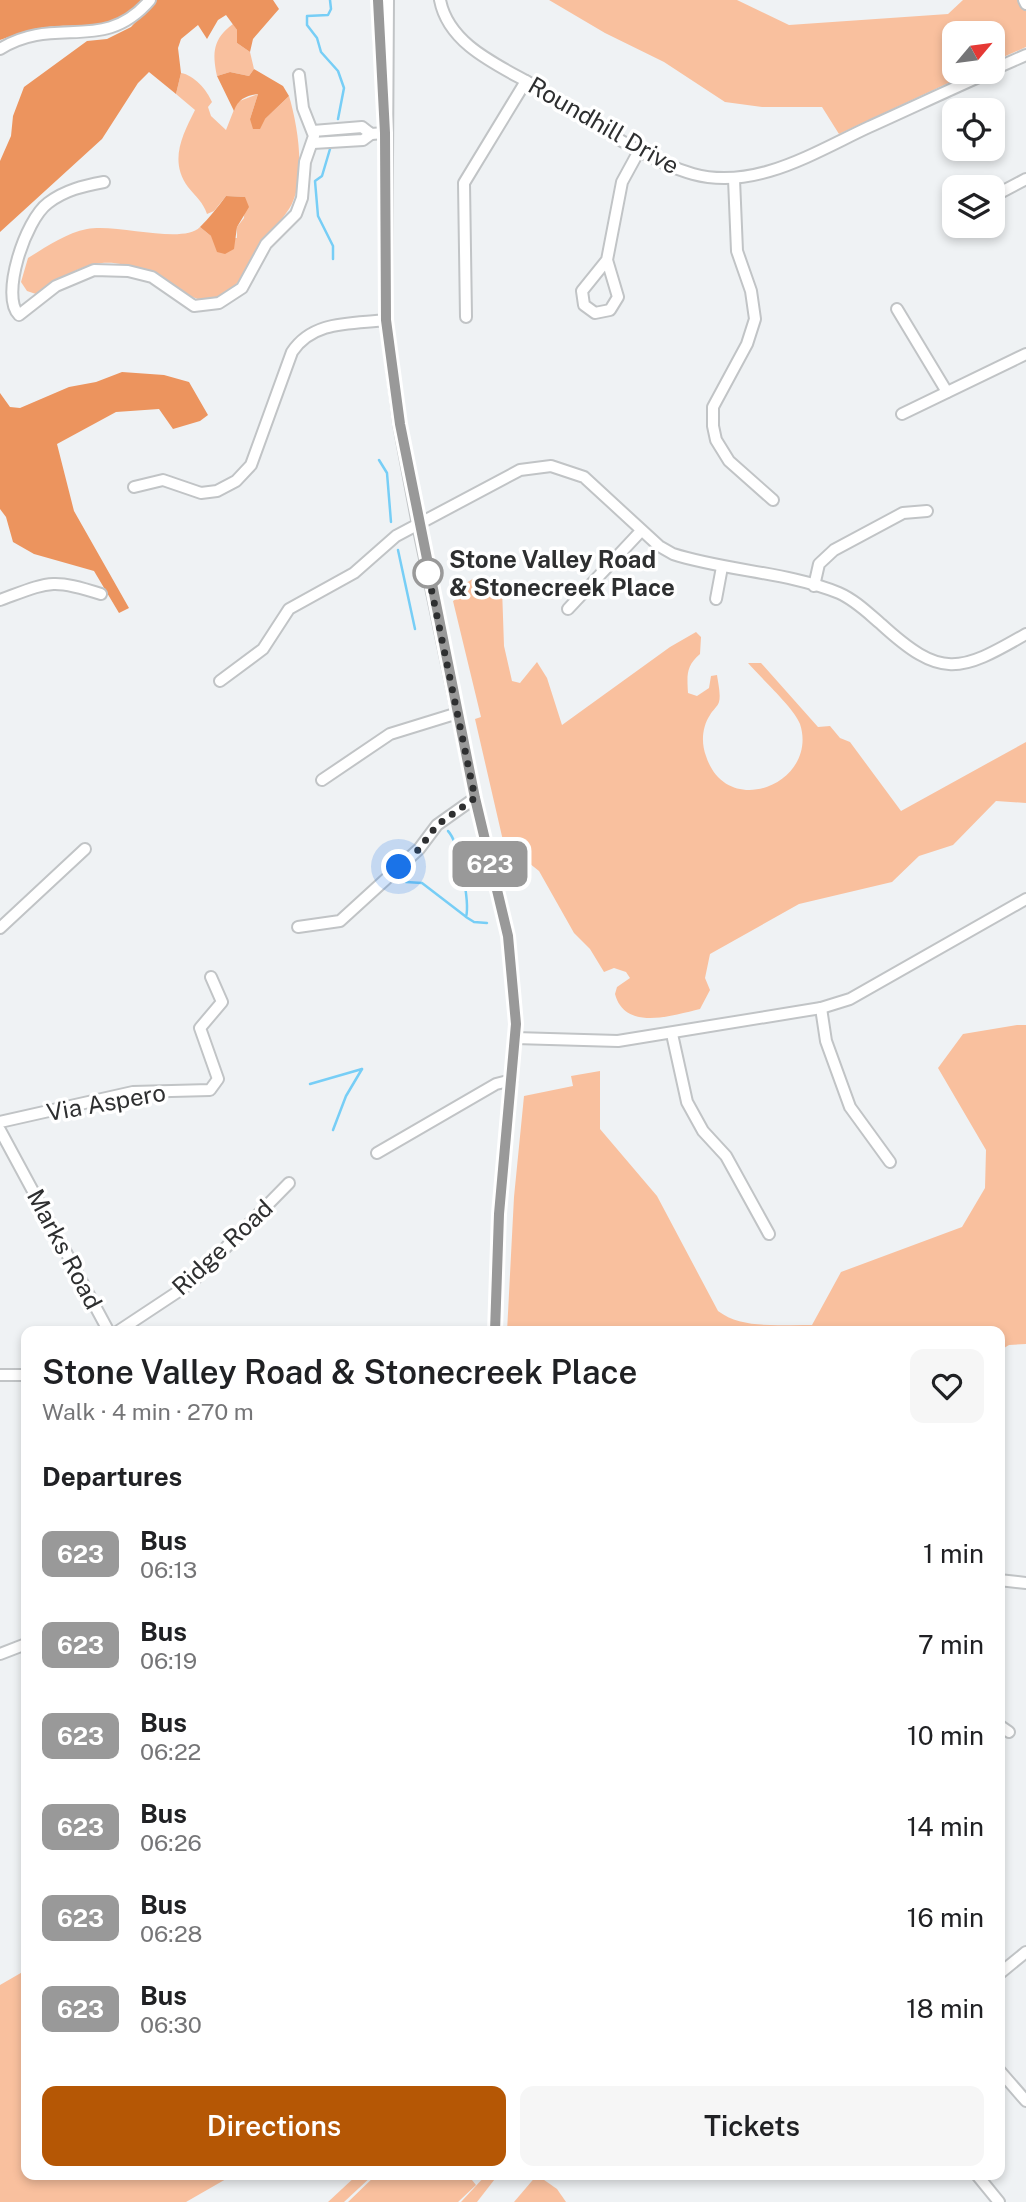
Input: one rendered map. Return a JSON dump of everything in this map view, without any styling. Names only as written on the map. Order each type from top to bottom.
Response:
[{"type":"street","points":[[0,48],[29,34],[112,29],[139,13],[150,0]]},
{"type":"street","points":[[378,0],[385,133]]},
{"type":"street","points":[[388,0],[385,133],[386,320],[400,424],[418,525],[475,798],[508,936],[515,1038],[499,1214],[495,1326]]},
{"type":"street","name":"Roundhill Drive","points":[[440,0],[446,19],[466,43],[640,149],[693,174],[734,179],[783,167],[963,84]]},
{"type":"street","name":"Roundhill Drive","points":[[1005,65],[1026,55]]},
{"type":"street","points":[[104,182],[72,188],[47,203],[31,221],[11,254],[3,304],[19,315],[68,279],[84,272],[105,269],[152,278],[194,306],[219,303],[242,288],[266,244],[296,214],[302,198],[305,162],[313,137],[303,108],[299,75]]},
{"type":"street","points":[[466,317],[464,183],[526,81]]},
{"type":"street","points":[[313,137],[362,127],[371,134],[385,133]]},
{"type":"street","points":[[607,260],[582,291],[584,305],[595,313],[610,310],[618,297],[607,260],[622,182],[640,149]]},
{"type":"street","points":[[734,179],[737,251],[751,291],[755,319],[747,344],[713,407],[713,426],[716,440],[729,461],[773,500]]},
{"type":"street","points":[[1005,190],[1026,179]]},
{"type":"street","points":[[897,309],[947,392]]},
{"type":"street","points":[[134,487],[163,480],[201,493],[218,491],[236,481],[251,465],[292,352],[303,339],[315,330],[330,326],[386,320]]},
{"type":"street","points":[[902,414],[982,378],[1026,354]]},
{"type":"street","points":[[220,681],[263,649],[289,609],[354,573],[383,545],[520,470],[551,466],[584,477],[641,531],[673,554],[814,586],[855,602],[915,654],[940,663],[975,662],[1026,634]]},
{"type":"street","points":[[814,586],[819,565],[834,550],[903,513],[927,511]]},
{"type":"street","points":[[568,609],[641,531]]},
{"type":"street","points":[[716,599],[722,567]]},
{"type":"street","points":[[0,600],[53,582],[65,582],[101,594]]},
{"type":"street","points":[[322,780],[390,734],[458,713]]},
{"type":"street","points":[[298,927],[340,921],[419,849],[437,825],[475,798]]},
{"type":"street","points":[[0,928],[85,849]]},
{"type":"street","points":[[515,1038],[618,1041],[821,1007],[850,999],[1026,898]]},
{"type":"street","name":"Via Aspero","points":[[0,1122],[133,1092],[210,1090],[218,1079],[200,1028],[222,1002],[211,977]]},
{"type":"street","points":[[821,1007],[826,1041],[850,1107],[890,1162]]},
{"type":"street","points":[[672,1034],[687,1102],[703,1131],[726,1156],[769,1234]]},
{"type":"street","points":[[377,1153],[496,1084],[512,1080]]},
{"type":"street","name":"Marks Road","points":[[0,1129],[106,1326]]},
{"type":"street","name":"Ridge Road","points":[[126,1326],[191,1283],[289,1183]]},
{"type":"street","points":[[0,1374],[21,1375]]},
{"type":"street","points":[[1005,1581],[1026,1583]]},
{"type":"street","points":[[0,1654],[21,1646]]},
{"type":"street","points":[[1005,1968],[1026,1952]]},
{"type":"street","points":[[1005,2077],[1026,2101]]},
{"type":"street","points":[[981,2180],[999,2202]]},
{"type":"shaded area","points":[[0,0],[144,0],[109,23],[42,28],[0,40]]},
{"type":"shaded area","points":[[156,0],[273,0],[279,9],[253,39],[250,52],[237,43],[237,30],[226,15],[218,20],[207,39],[198,25],[181,39],[178,48],[181,73],[176,94],[149,72],[138,83],[102,139],[0,232],[0,161],[11,136],[13,116],[24,87],[87,41],[107,39],[131,27]]},
{"type":"shaded area","points":[[549,0],[737,0],[789,25],[948,14],[963,0],[1026,0],[1026,47],[1005,56],[1005,21],[942,21],[942,84],[946,84],[839,134],[822,107],[762,107],[725,102],[664,62],[605,33]]},
{"type":"shaded area","points":[[233,24],[237,30],[237,43],[250,52],[254,69],[249,76],[230,72],[217,76],[216,47],[221,35]]},
{"type":"shaded area","points":[[254,69],[283,86],[289,96],[265,119],[260,129],[253,129],[250,119],[258,94],[243,99],[234,111],[217,76],[230,72],[249,76]]},
{"type":"shaded area","points":[[181,73],[191,77],[203,88],[212,102],[208,107],[211,116],[226,130],[237,102],[258,94],[250,119],[265,119],[289,96],[299,153],[295,197],[240,279],[220,297],[201,300],[136,268],[104,263],[90,265],[74,272],[36,294],[27,291],[21,282],[28,258],[79,231],[100,228],[179,234],[200,227],[211,236],[237,238],[237,227],[244,218],[245,197],[226,196],[214,211],[207,214],[182,177],[178,158],[182,139],[195,110],[176,94]]},
{"type":"shaded area","points":[[226,196],[245,197],[249,207],[237,227],[234,249],[225,254],[217,252],[211,236],[200,227]]},
{"type":"shaded area","points":[[122,372],[164,375],[189,382],[208,415],[200,421],[173,429],[159,409],[116,412],[57,444],[74,511],[129,608],[119,613],[94,571],[34,554],[13,542],[6,517],[0,509],[0,393],[10,407],[20,408],[69,387],[96,382]]},
{"type":"shaded area","points":[[476,577],[502,588],[504,646],[512,681],[520,683],[537,662],[547,678],[562,725],[670,647],[696,632],[701,637],[700,654],[688,671],[688,693],[697,696],[709,688],[711,676],[717,675],[719,702],[705,725],[703,746],[717,776],[732,787],[750,790],[768,786],[784,777],[796,763],[802,745],[797,718],[748,663],[761,663],[818,727],[830,726],[840,738],[850,742],[901,811],[1026,742],[1026,803],[996,801],[953,845],[919,856],[892,882],[799,904],[710,954],[705,978],[710,990],[700,1009],[652,1018],[629,1013],[620,1006],[615,994],[617,987],[630,978],[626,972],[614,968],[604,972],[590,949],[574,933],[539,871],[524,859],[507,858],[475,719],[481,717],[453,601],[467,592],[466,583]]},
{"type":"shaded area","points":[[1026,1025],[1026,1344],[1005,1347],[1005,1326],[507,1326],[514,1197],[524,1096],[573,1086],[571,1076],[600,1071],[600,1129],[657,1196],[718,1311],[751,1324],[812,1325],[841,1272],[962,1227],[985,1188],[986,1150],[938,1068],[963,1034]]},
{"type":"shaded area","points":[[21,1973],[21,2180],[224,2180],[186,2202],[0,2202],[0,1985]]},
{"type":"shaded area","points":[[352,2180],[368,2180],[344,2202],[328,2202]]},
{"type":"shaded area","points":[[371,2180],[472,2180],[476,2185],[458,2202],[348,2202]]},
{"type":"shaded area","points":[[481,2180],[494,2180],[477,2202],[461,2202]]},
{"type":"shaded area","points":[[533,2180],[544,2180],[557,2189],[566,2202],[514,2202]]},
{"type":"waterway","points":[[330,0],[331,9],[328,15],[307,16],[307,25],[317,38],[321,52],[338,71],[344,88],[338,119]]},
{"type":"waterway","points":[[330,149],[322,176],[315,181],[318,216],[333,246],[333,259]]},
{"type":"waterway","points":[[379,460],[387,473],[391,522]]},
{"type":"waterway","points":[[398,550],[415,629]]},
{"type":"waterway","points":[[448,831],[456,847],[463,873],[466,917],[474,922],[487,923]]},
{"type":"waterway","points":[[406,882],[422,883],[465,916]]},
{"type":"waterway","points":[[310,1084],[362,1069]]},
{"type":"waterway","points":[[333,1130],[346,1096],[362,1069]]},
{"type":"bus line","name":"623","points":[[378,0],[385,133],[386,320],[400,424],[418,525],[475,798],[508,936],[516,1024],[499,1214],[495,1326]]},
{"type":"place","name":"Stone Valley Road & Stonecreek Place","points":[[428,573]]},
{"type":"route","points":[[399,867],[419,849],[437,825],[475,798],[428,573]]}]
